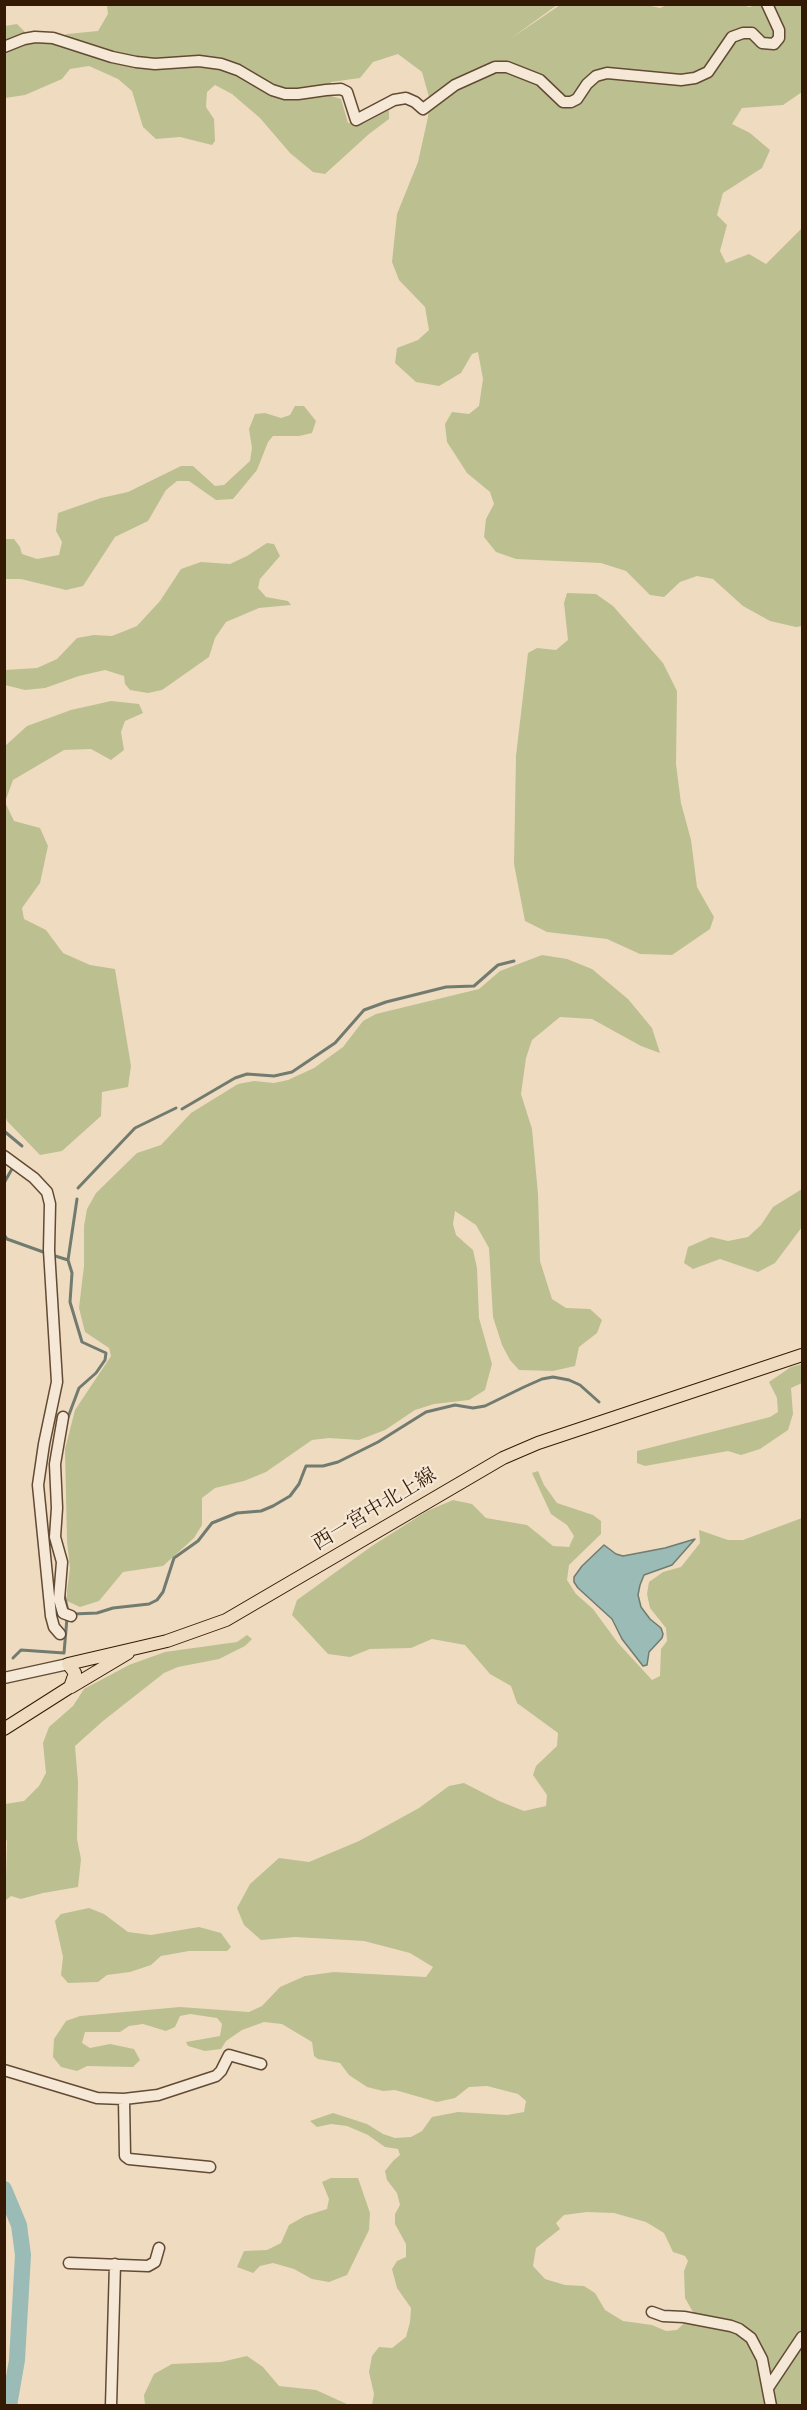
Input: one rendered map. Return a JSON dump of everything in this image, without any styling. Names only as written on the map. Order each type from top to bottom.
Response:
[{"type":"main road","name":"西一宮中北上線","points":[[68,1664],[167,1641],[226,1620],[503,1458],[538,1443],[802,1354]]},
{"type":"main road","points":[[4,1729],[134,1649]]},
{"type":"main road","points":[[68,1664],[75,1673],[70,1687]]},
{"type":"street","points":[[4,47],[24,39],[53,38],[112,57],[136,62],[155,64],[199,61],[221,64],[285,94],[341,89],[347,92],[356,120],[406,98],[415,102],[423,110],[455,85],[495,67],[507,67],[540,80],[563,102],[577,99],[596,76],[607,73],[681,80],[694,78],[708,72],[732,37],[752,33],[762,43],[774,44],[779,39],[779,30],[767,4]]},
{"type":"street","points":[[4,1156],[34,1178],[47,1192],[50,1204],[49,1250],[57,1382],[38,1485],[51,1616],[54,1628],[60,1634]]},
{"type":"street","points":[[63,1417],[55,1464],[57,1508],[55,1537],[62,1562],[59,1599],[63,1613],[70,1616]]},
{"type":"street","points":[[4,1678],[68,1664]]},
{"type":"street","points":[[4,2070],[97,2098],[124,2099],[158,2095],[216,2076],[221,2072],[229,2055],[261,2064]]},
{"type":"street","points":[[124,2099],[125,2156],[129,2159],[210,2167]]},
{"type":"street","points":[[69,2263],[148,2266],[155,2262],[159,2248]]},
{"type":"street","points":[[111,2406],[115,2264]]},
{"type":"street","points":[[652,2312],[663,2316],[707,2321],[739,2329],[756,2346],[762,2359],[771,2406]]},
{"type":"street","points":[[768,2388],[802,2337]]},
{"type":"green space","points":[[642,4],[660,8],[669,4],[740,4],[749,7],[802,5],[802,92],[783,105],[742,108],[732,124],[750,133],[770,150],[762,168],[723,193],[717,215],[727,225],[720,251],[726,263],[749,254],[766,264],[802,228],[802,626],[796,627],[770,621],[743,606],[713,579],[697,576],[680,582],[664,597],[650,595],[626,571],[601,563],[516,559],[496,552],[484,537],[486,519],[494,504],[490,492],[467,473],[447,442],[445,424],[452,412],[469,414],[479,406],[483,379],[478,352],[472,354],[461,373],[439,386],[416,382],[395,363],[397,348],[418,340],[429,330],[425,307],[399,280],[392,262],[397,214],[418,162],[428,117],[429,97],[422,72],[398,54],[373,62],[360,78],[331,82],[331,96],[341,99],[348,123],[363,124],[389,110],[389,119],[325,174],[313,172],[290,153],[260,118],[232,94],[215,85],[207,92],[206,107],[214,119],[215,141],[212,145],[180,137],[156,139],[143,127],[132,91],[118,79],[89,66],[70,69],[62,79],[25,95],[5,98],[5,26],[17,24],[36,43],[46,42],[67,34],[98,31],[108,14],[107,5],[557,5],[510,39],[560,5]]},
{"type":"green space","points":[[295,406],[304,406],[316,421],[312,433],[299,436],[273,436],[268,442],[257,470],[233,499],[216,500],[189,481],[177,481],[166,490],[148,521],[115,537],[83,586],[66,590],[21,579],[5,579],[5,539],[14,539],[22,554],[37,559],[59,555],[62,542],[56,531],[58,513],[101,498],[128,492],[181,466],[193,466],[215,486],[224,485],[250,461],[252,448],[249,429],[255,414],[265,413],[281,418],[290,415]]},
{"type":"green space","points":[[267,543],[274,544],[280,556],[260,579],[258,588],[266,597],[288,601],[291,605],[259,608],[226,622],[215,638],[209,657],[162,690],[148,693],[130,690],[125,684],[124,676],[105,670],[45,688],[25,690],[5,685],[5,670],[37,668],[57,659],[77,638],[94,635],[112,636],[137,626],[160,601],[181,569],[201,562],[230,564]]},
{"type":"green space","points":[[567,593],[596,594],[613,606],[663,663],[677,691],[676,764],[681,803],[691,840],[697,887],[714,917],[710,929],[672,955],[640,954],[607,939],[547,932],[525,921],[514,864],[516,756],[528,653],[537,648],[556,650],[568,640],[564,603]]},
{"type":"green space","points":[[111,701],[139,704],[143,713],[125,721],[121,732],[124,750],[111,760],[91,749],[64,750],[13,780],[5,802],[5,746],[27,726],[71,710]]},
{"type":"green space","points":[[5,802],[14,821],[40,828],[48,846],[40,883],[22,908],[24,919],[46,930],[63,953],[90,965],[115,969],[131,1066],[128,1087],[102,1092],[101,1116],[62,1151],[40,1155],[7,1121],[5,1114]]},
{"type":"green space","points":[[542,955],[567,959],[592,969],[628,999],[652,1028],[660,1053],[641,1046],[592,1019],[560,1017],[532,1040],[526,1058],[521,1094],[532,1129],[538,1194],[540,1261],[552,1299],[566,1308],[590,1309],[602,1320],[597,1333],[579,1347],[575,1366],[553,1371],[519,1370],[510,1360],[502,1345],[493,1317],[489,1248],[476,1225],[455,1211],[453,1224],[456,1235],[473,1250],[477,1268],[479,1318],[492,1364],[485,1390],[469,1400],[434,1404],[415,1410],[385,1430],[359,1440],[329,1438],[312,1440],[266,1472],[244,1481],[215,1488],[202,1498],[202,1525],[194,1538],[163,1566],[123,1572],[99,1601],[80,1607],[67,1601],[70,1568],[67,1541],[65,1449],[75,1410],[111,1356],[109,1348],[85,1332],[79,1308],[84,1266],[84,1226],[87,1209],[96,1193],[137,1153],[161,1145],[191,1113],[238,1084],[254,1081],[274,1083],[288,1080],[314,1068],[343,1047],[363,1021],[376,1014],[479,989],[500,971]]},
{"type":"green space","points":[[802,1189],[802,1227],[775,1263],[758,1272],[720,1259],[693,1269],[684,1263],[688,1247],[711,1237],[728,1241],[748,1237],[761,1225],[773,1207]]},
{"type":"green space","points":[[802,1364],[802,1383],[791,1388],[793,1414],[788,1430],[760,1449],[741,1455],[728,1451],[645,1466],[637,1463],[637,1451],[770,1417],[778,1412],[777,1398],[769,1382],[791,1367]]},
{"type":"green space","points":[[538,1471],[544,1485],[557,1503],[593,1515],[601,1521],[601,1534],[569,1565],[567,1580],[576,1594],[593,1609],[618,1643],[652,1680],[660,1676],[661,1649],[667,1641],[666,1628],[650,1608],[647,1594],[649,1582],[663,1572],[681,1567],[700,1543],[699,1530],[728,1540],[743,1540],[802,1518],[802,2405],[372,2405],[374,2394],[369,2372],[372,2356],[379,2347],[392,2348],[406,2337],[410,2322],[411,2308],[397,2288],[392,2269],[397,2261],[406,2257],[406,2244],[395,2224],[395,2214],[400,2205],[397,2193],[387,2180],[385,2171],[400,2155],[398,2149],[385,2147],[368,2135],[347,2126],[331,2124],[317,2127],[310,2121],[333,2113],[367,2124],[395,2138],[411,2137],[422,2131],[432,2117],[458,2112],[507,2115],[524,2112],[526,2101],[518,2094],[487,2086],[469,2087],[455,2098],[437,2102],[395,2090],[383,2091],[367,2087],[349,2075],[340,2063],[318,2059],[314,2056],[312,2042],[282,2024],[264,2022],[242,2030],[226,2041],[221,2049],[205,2051],[188,2046],[186,2042],[220,2036],[222,2024],[217,2018],[190,2014],[180,2016],[175,2027],[166,2031],[143,2024],[129,2026],[120,2032],[85,2032],[82,2043],[90,2048],[110,2044],[134,2049],[140,2060],[133,2067],[87,2066],[77,2071],[61,2067],[53,2057],[54,2039],[66,2021],[80,2016],[180,2007],[249,2012],[262,2006],[280,1987],[305,1976],[334,1972],[426,1977],[433,1967],[410,1953],[364,1941],[295,1937],[261,1940],[244,1925],[237,1908],[250,1884],[279,1858],[309,1862],[359,1841],[419,1808],[449,1786],[464,1783],[524,1811],[546,1806],[547,1795],[533,1775],[536,1766],[557,1746],[558,1733],[517,1703],[511,1686],[490,1674],[465,1645],[432,1639],[411,1648],[370,1649],[350,1657],[328,1654],[292,1615],[297,1600],[372,1546],[427,1511],[453,1500],[472,1504],[486,1518],[527,1525],[553,1546],[569,1547],[574,1536],[567,1525],[551,1514],[532,1473]],"holes":[[[587,2212],[614,2213],[646,2222],[664,2233],[673,2252],[685,2256],[688,2261],[684,2271],[685,2298],[694,2314],[677,2330],[666,2331],[652,2325],[623,2321],[605,2310],[595,2293],[584,2286],[565,2285],[545,2279],[533,2266],[536,2248],[560,2229],[556,2223],[564,2215]]]},
{"type":"green space","points":[[247,1635],[252,1639],[245,1646],[219,1659],[178,1667],[164,1673],[75,1746],[78,1782],[77,1839],[81,1859],[78,1887],[21,1899],[11,1896],[6,1900],[5,1914],[7,1841],[5,1838],[5,1804],[24,1801],[39,1786],[46,1773],[43,1743],[49,1727],[73,1706],[84,1689],[129,1665],[165,1652],[237,1642]]},
{"type":"green space","points":[[89,1908],[104,1914],[128,1932],[151,1935],[199,1927],[221,1933],[231,1947],[227,1951],[189,1951],[161,1956],[151,1965],[130,1972],[107,1975],[98,1982],[68,1983],[61,1975],[63,1957],[55,1921],[61,1914]]},
{"type":"green space","points":[[331,2178],[358,2178],[370,2213],[369,2230],[347,2275],[329,2282],[312,2279],[294,2269],[273,2263],[260,2266],[253,2273],[237,2267],[244,2251],[267,2250],[281,2243],[289,2225],[305,2216],[327,2209],[329,2199],[322,2182]]},
{"type":"green space","points":[[247,2356],[263,2367],[279,2386],[316,2390],[349,2405],[145,2405],[144,2395],[154,2374],[172,2364],[221,2362]]},
{"type":"water","points":[[695,1539],[672,1565],[644,1575],[638,1595],[641,1607],[661,1628],[663,1634],[649,1652],[647,1665],[643,1666],[622,1639],[612,1619],[578,1588],[574,1577],[604,1545],[623,1556],[665,1548]]},
{"type":"waterway","points":[[182,1109],[235,1078],[247,1074],[274,1076],[292,1072],[335,1043],[364,1010],[446,987],[474,986],[498,965],[514,961]]},
{"type":"waterway","points":[[78,1188],[135,1128],[176,1108]]},
{"type":"waterway","points":[[4,1131],[22,1146]]},
{"type":"waterway","points":[[4,1183],[13,1167]]},
{"type":"waterway","points":[[67,1420],[79,1388],[96,1373],[105,1360],[106,1353],[82,1342],[70,1302],[72,1273],[68,1260],[77,1199]]},
{"type":"waterway","points":[[4,1235],[7,1239],[46,1253]]},
{"type":"waterway","points":[[52,1255],[68,1260]]},
{"type":"waterway","points":[[73,1614],[97,1613],[113,1608],[149,1604],[157,1600],[163,1592],[174,1558],[198,1541],[212,1523],[237,1513],[261,1511],[273,1506],[290,1496],[299,1484],[306,1466],[323,1466],[338,1462],[378,1442],[426,1412],[455,1405],[473,1408],[485,1406],[542,1379],[553,1377],[580,1385],[599,1402]]},
{"type":"waterway","points":[[64,1594],[68,1611]]},
{"type":"waterway","points":[[13,1658],[21,1650],[64,1653],[67,1618]]},
{"type":"waterway","points":[[4,2189],[19,2225],[23,2255],[17,2360],[9,2406]]}]
